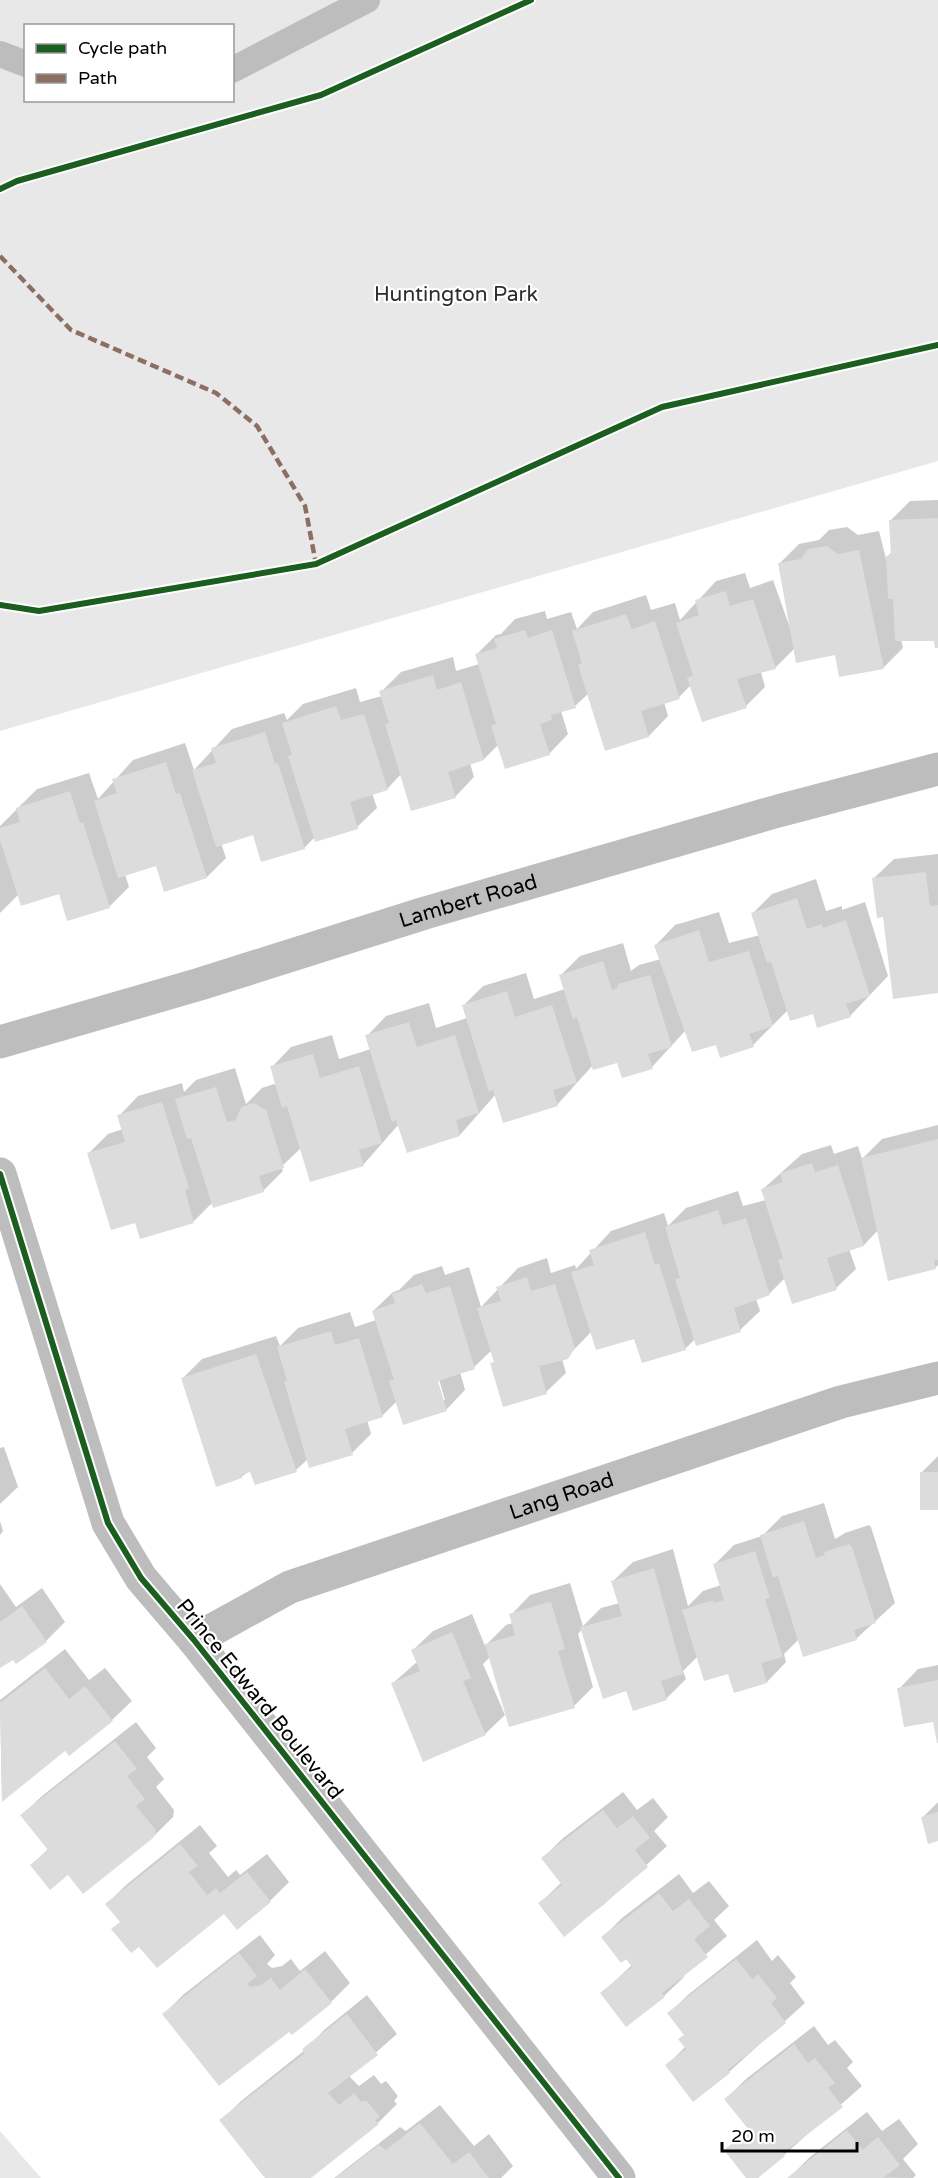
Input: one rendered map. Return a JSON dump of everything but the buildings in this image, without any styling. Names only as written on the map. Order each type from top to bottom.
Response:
[{"type":"street","name":"Lambert Road","points":[[0,1042],[200,984],[424,913],[767,815],[938,769]]},
{"type":"street","name":"Prince Edward Boulevard","points":[[0,1174],[64,1373],[76,1427],[108,1523],[141,1578],[194,1640],[619,2178]]},
{"type":"street","name":"Lang Road","points":[[194,1640],[290,1587],[842,1402],[938,1378]]},
{"type":"lane","points":[[234,69],[367,0]]},
{"type":"lane","points":[[0,54],[24,63]]},
{"type":"green space","name":"Huntington Park","points":[[0,0],[938,0],[938,461],[0,731]]},
{"type":"green space","points":[[0,2131],[41,2178],[0,2178]]},
{"type":"marked path","points":[[0,256],[71,330],[216,393],[257,426],[305,506],[316,564]]},
{"type":"cycle path","points":[[0,189],[17,181],[321,95],[531,0]]},
{"type":"cycle path","points":[[0,605],[39,611],[316,564],[662,407],[938,345]]},
{"type":"cycle path","points":[[0,1174],[108,1523],[141,1578],[194,1640],[619,2178]]}]
